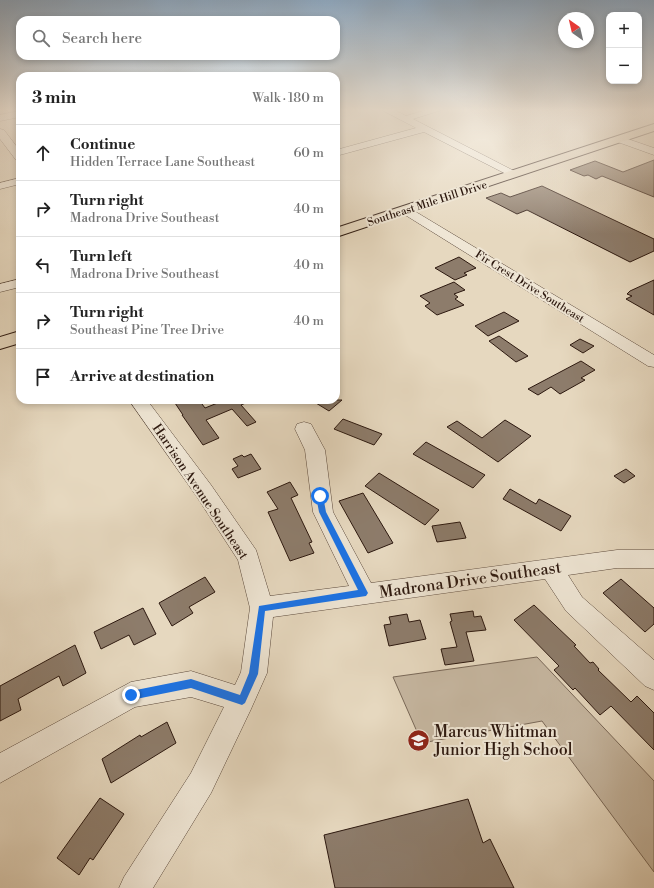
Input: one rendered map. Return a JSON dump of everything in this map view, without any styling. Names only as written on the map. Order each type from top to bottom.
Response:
[{"type":"main road","name":"Southeast Mile Hill Drive","points":[[340,232],[585,150]]},
{"type":"main road","points":[[0,343],[16,338]]},
{"type":"street","points":[[467,150],[514,174]]},
{"type":"street","points":[[0,186],[16,182]]},
{"type":"street","name":"Fir Crest Drive Southeast","points":[[406,210],[654,362]]},
{"type":"street","points":[[0,288],[16,284]]},
{"type":"street","name":"Harrison Avenue Southeast","points":[[141,404],[204,491],[248,557],[262,608]]},
{"type":"street","points":[[304,429],[315,450],[323,512],[364,593]]},
{"type":"street","name":"Madrona Drive Southeast","points":[[262,608],[617,558],[654,559]]},
{"type":"street","points":[[550,568],[574,604],[654,678]]},
{"type":"street","points":[[135,888],[201,783],[254,674],[262,608]]},
{"type":"street","points":[[0,769],[131,695],[191,684],[242,700]]},
{"type":"shaded area","points":[[537,657],[654,781],[654,872],[542,721],[422,743],[393,677]]},
{"type":"building","points":[[654,160],[654,197],[602,176],[596,179],[570,170],[595,161],[623,172]]},
{"type":"building","points":[[542,186],[654,239],[654,251],[630,262],[527,210],[517,214],[486,198],[501,193],[510,197]]},
{"type":"building","points":[[459,257],[476,268],[464,273],[467,275],[455,280],[435,268]]},
{"type":"building","points":[[654,280],[654,315],[626,299],[632,296],[627,294],[630,291]]},
{"type":"building","points":[[454,282],[465,290],[454,294],[458,297],[455,299],[464,305],[437,315],[425,306],[430,303],[420,296]]},
{"type":"building","points":[[504,312],[519,321],[488,336],[475,326]]},
{"type":"building","points":[[499,336],[528,356],[516,362],[489,341]]},
{"type":"building","points":[[580,339],[594,346],[583,353],[570,345]]},
{"type":"building","points":[[581,361],[595,370],[581,378],[585,380],[560,394],[551,387],[538,395],[528,389]]},
{"type":"building","points":[[176,404],[202,404],[205,408],[215,404],[243,404],[241,405],[256,422],[247,426],[232,409],[206,420],[219,438],[203,445]]},
{"type":"building","points":[[318,404],[337,404],[329,411]]},
{"type":"building","points":[[343,419],[382,434],[374,445],[334,429]]},
{"type":"building","points":[[505,420],[531,436],[498,462],[447,427],[457,421],[482,438]]},
{"type":"building","points":[[426,442],[485,475],[473,488],[413,454]]},
{"type":"building","points":[[251,454],[261,469],[238,478],[232,469],[238,466],[233,459],[242,455],[244,457]]},
{"type":"building","points":[[626,469],[635,476],[624,483],[614,476]]},
{"type":"building","points":[[379,473],[439,510],[425,525],[365,486]]},
{"type":"building","points":[[290,482],[298,495],[291,498],[312,542],[309,543],[314,553],[290,561],[268,512],[278,509],[267,492]]},
{"type":"building","points":[[510,489],[536,504],[539,499],[571,516],[561,531],[503,499]]},
{"type":"building","points":[[363,493],[393,543],[368,553],[339,501]]},
{"type":"building","points":[[460,522],[466,538],[437,542],[432,526]]},
{"type":"building","points":[[205,577],[215,592],[189,607],[193,613],[172,626],[159,603]]},
{"type":"building","points":[[621,579],[654,608],[654,624],[645,632],[603,593]]},
{"type":"building","points":[[534,605],[576,645],[574,646],[590,663],[593,662],[599,669],[598,670],[631,702],[637,696],[654,713],[654,750],[611,706],[600,715],[575,688],[573,690],[554,670],[559,666],[514,620]]},
{"type":"building","points":[[143,608],[156,634],[134,645],[129,635],[101,649],[94,632]]},
{"type":"building","points":[[473,611],[474,617],[481,616],[486,630],[466,632],[474,661],[445,665],[441,649],[457,647],[450,622],[452,621],[450,614]]},
{"type":"building","points":[[407,614],[409,622],[420,620],[426,639],[389,646],[384,625],[391,624],[389,617]]},
{"type":"building","points":[[75,645],[86,673],[63,686],[59,676],[18,699],[21,710],[0,721],[0,686]]},
{"type":"building","points":[[167,722],[176,743],[111,783],[102,759],[140,735],[141,737]]},
{"type":"building","points":[[100,798],[124,814],[93,860],[90,858],[79,875],[57,858]]},
{"type":"building","points":[[468,799],[483,843],[490,839],[514,888],[335,888],[324,835]]},
{"type":"place","name":"Marcus Whitman Junior High School","points":[[419,740]]},
{"type":"route","points":[[131,695],[191,684],[242,700],[254,674],[262,608],[364,593],[323,512],[320,496]]}]
